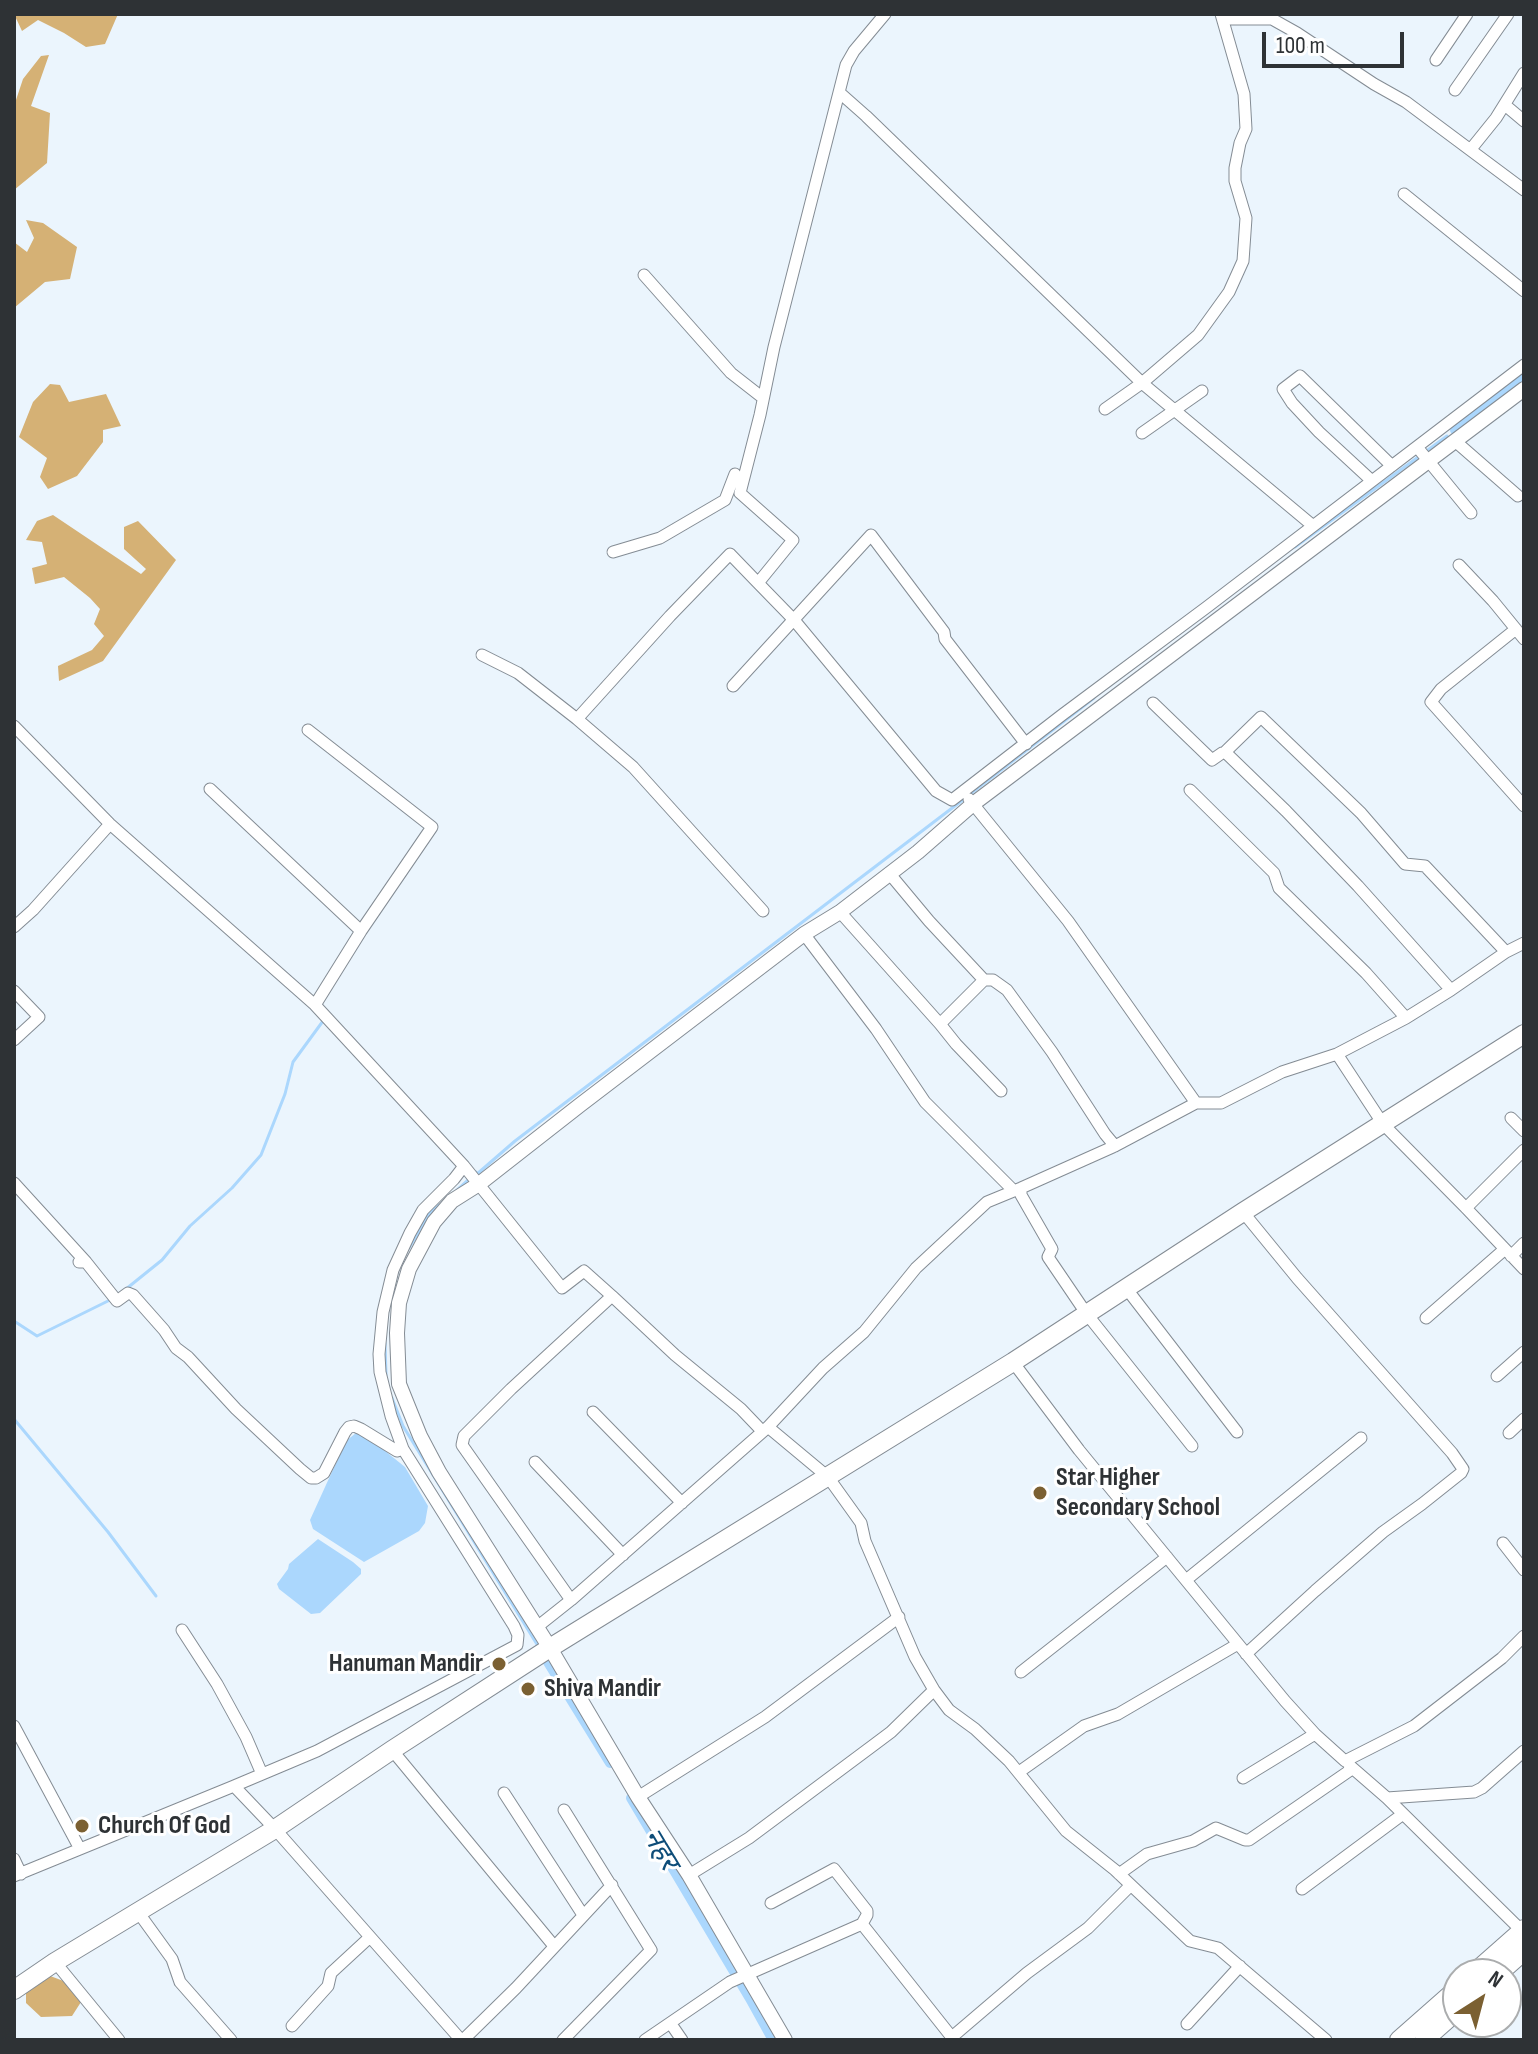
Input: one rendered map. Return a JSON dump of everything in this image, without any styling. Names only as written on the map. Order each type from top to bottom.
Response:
[{"type":"main road","points":[[14,1990],[275,1829],[550,1648],[1013,1362],[1524,1034]]},
{"type":"main road","points":[[1491,1958],[1523,1930]]},
{"type":"main road","points":[[1399,2040],[1442,2002]]},
{"type":"main road","points":[[1424,2040],[1442,2024]]},
{"type":"street","points":[[758,583],[793,540],[740,493],[846,65],[885,14]]},
{"type":"street","points":[[1436,60],[1467,14]]},
{"type":"street","points":[[1455,90],[1508,14]]},
{"type":"street","points":[[1105,409],[1142,383],[1198,335],[1229,292],[1243,261],[1246,218],[1235,181],[1235,168],[1246,129],[1244,94],[1222,16],[1272,19],[1406,102],[1524,190]]},
{"type":"street","points":[[1471,149],[1505,105],[1524,73]]},
{"type":"street","points":[[840,93],[1142,383],[1312,525]]},
{"type":"street","points":[[1505,105],[1524,121]]},
{"type":"street","points":[[1404,194],[1524,291]]},
{"type":"street","points":[[644,275],[731,373],[763,398]]},
{"type":"street","points":[[785,2040],[689,1875],[638,1797],[420,1436],[399,1384],[399,1303],[409,1269],[434,1222],[452,1201],[479,1184],[804,934],[840,912],[918,852],[1026,744],[1524,365]]},
{"type":"street","points":[[1372,481],[1319,432],[1283,389],[1300,376],[1392,466]]},
{"type":"street","points":[[577,719],[730,554],[794,620],[936,791],[952,800],[969,799],[1522,394],[1509,378]]},
{"type":"street","points":[[1142,433],[1202,391]]},
{"type":"street","points":[[1455,441],[1518,496]]},
{"type":"street","points":[[1417,447],[1471,513]]},
{"type":"street","points":[[613,552],[660,538],[725,500],[735,474]]},
{"type":"street","points":[[733,686],[871,535],[944,632],[945,639],[1026,744]]},
{"type":"street","points":[[1459,565],[1524,639]]},
{"type":"street","points":[[1516,629],[1441,689],[1431,702],[1524,806]]},
{"type":"street","points":[[482,655],[518,673],[633,767],[763,911]]},
{"type":"street","points":[[1153,703],[1212,760],[1222,753]]},
{"type":"street","points":[[1451,990],[1358,886],[1225,752],[1261,717],[1361,813],[1405,864],[1425,866],[1506,952]]},
{"type":"street","points":[[14,726],[110,824],[315,1005],[464,1166],[562,1288],[584,1271],[675,1355],[828,1477],[861,1523],[865,1541],[915,1657],[949,1710],[975,1729],[1019,1772],[1066,1831],[1119,1874],[1190,1941],[1218,1948],[1326,2040]]},
{"type":"street","points":[[308,730],[432,827],[315,1005]]},
{"type":"street","points":[[210,789],[361,931]]},
{"type":"street","points":[[1190,790],[1274,873],[1279,888],[1366,973],[1406,1018]]},
{"type":"street","points":[[969,799],[1068,921],[1196,1103]]},
{"type":"street","points":[[14,927],[110,824]]},
{"type":"street","points":[[889,873],[984,980]]},
{"type":"street","points":[[840,912],[1001,1091]]},
{"type":"street","points":[[804,934],[876,1029],[925,1102],[1017,1189],[1052,1249],[1048,1257],[1086,1313],[1192,1446]]},
{"type":"street","points":[[537,1627],[765,1429],[823,1368],[864,1332],[916,1268],[987,1202],[1115,1146],[1196,1103],[1221,1103],[1282,1072],[1337,1054],[1406,1018],[1524,943]]},
{"type":"street","points":[[940,1024],[984,980],[993,980],[1007,990],[1115,1146]]},
{"type":"street","points":[[14,991],[39,1017],[14,1040]]},
{"type":"street","points":[[1337,1054],[1383,1124],[1524,1269]]},
{"type":"street","points":[[1511,1118],[1524,1131]]},
{"type":"street","points":[[1466,1208],[1524,1150]]},
{"type":"street","points":[[14,1859],[18,1875],[317,1751],[517,1645],[518,1635],[514,1626],[403,1449],[380,1372],[379,1354],[393,1270],[423,1210],[464,1166]]},
{"type":"street","points":[[14,1183],[117,1301],[128,1293],[133,1295],[176,1348],[311,1478],[324,1473],[349,1427],[361,1429],[397,1451],[403,1449]]},
{"type":"street","points":[[1019,1772],[1084,1726],[1118,1714],[1242,1649],[1463,1469],[1243,1212]]},
{"type":"street","points":[[1426,1318],[1508,1252],[1524,1243]]},
{"type":"street","points":[[1126,1288],[1237,1432]]},
{"type":"street","points":[[571,1600],[462,1445],[464,1436],[511,1389],[612,1296]]},
{"type":"street","points":[[1497,1376],[1524,1352]]},
{"type":"street","points":[[1013,1362],[1079,1450],[1315,1734],[1387,1798],[1523,1930]]},
{"type":"street","points":[[593,1412],[682,1503]]},
{"type":"street","points":[[1509,1433],[1524,1419]]},
{"type":"street","points":[[1186,1580],[1361,1438]]},
{"type":"street","points":[[535,1462],[623,1555]]},
{"type":"street","points":[[1503,1543],[1524,1570]]},
{"type":"street","points":[[1021,1672],[1167,1557]]},
{"type":"street","points":[[638,1797],[765,1717],[899,1617]]},
{"type":"street","points":[[182,1630],[217,1684],[262,1774]]},
{"type":"street","points":[[1119,1874],[1147,1854],[1193,1841],[1216,1828],[1249,1840],[1348,1765],[1414,1726],[1502,1658],[1524,1636]]},
{"type":"street","points":[[689,1875],[749,1838],[891,1732],[934,1690]]},
{"type":"street","points":[[14,1726],[80,1849]]},
{"type":"street","points":[[1243,1778],[1315,1734]]},
{"type":"street","points":[[392,1750],[554,1946]]},
{"type":"street","points":[[1387,1798],[1474,1792],[1524,1751]]},
{"type":"street","points":[[234,1786],[462,2040],[516,1988],[612,1885]]},
{"type":"street","points":[[504,1793],[583,1915]]},
{"type":"street","points":[[563,2040],[651,1950],[564,1810]]},
{"type":"street","points":[[1302,1889],[1403,1814]]},
{"type":"street","points":[[645,2040],[730,1982],[862,1924],[867,1915],[834,1869],[771,1903]]},
{"type":"street","points":[[862,1924],[953,2038],[1027,1973],[1088,1928],[1130,1886]]},
{"type":"street","points":[[138,1912],[172,1959],[180,1982],[231,2040]]},
{"type":"street","points":[[292,2026],[328,1986],[331,1973],[370,1937]]},
{"type":"street","points":[[55,1962],[119,2040]]},
{"type":"street","points":[[1187,2024],[1240,1966]]},
{"type":"street","points":[[671,2024],[682,2040]]},
{"type":"shaded area","points":[[14,14],[118,14],[105,44],[86,47],[38,20],[22,31]]},
{"type":"shaded area","points":[[49,55],[31,106],[50,113],[47,163],[14,190],[14,106],[23,79],[41,56]]},
{"type":"shaded area","points":[[26,220],[43,223],[77,247],[70,279],[45,282],[14,308],[14,242],[27,252],[34,238]]},
{"type":"shaded area","points":[[50,384],[60,385],[69,402],[106,394],[121,426],[103,430],[103,442],[77,476],[48,489],[40,477],[47,458],[19,437],[33,402]]},
{"type":"shaded area","points":[[53,515],[141,574],[146,569],[124,549],[124,527],[138,521],[176,560],[103,661],[59,681],[58,666],[92,650],[104,636],[94,624],[100,609],[64,577],[35,584],[32,568],[47,564],[42,542],[26,540],[37,521]]},
{"type":"shaded area","points":[[45,1974],[66,1982],[81,2002],[72,2016],[41,2017],[26,2003],[26,1988]]},
{"type":"water","points":[[356,1433],[374,1442],[405,1467],[428,1506],[425,1523],[419,1531],[364,1562],[313,1529],[310,1520],[346,1441]]},
{"type":"water","points":[[318,1539],[353,1562],[361,1569],[361,1574],[320,1613],[311,1614],[279,1589],[277,1584],[289,1564]]},
{"type":"waterway","name":"नहर","points":[[1455,430],[1524,377]]},
{"type":"waterway","points":[[1295,547],[1447,436]]},
{"type":"waterway","points":[[970,794],[1094,698]]},
{"type":"waterway","points":[[476,1172],[964,799]]},
{"type":"waterway","points":[[126,1289],[162,1260],[190,1226],[232,1188],[261,1155],[285,1094],[293,1062],[323,1021]]},
{"type":"waterway","points":[[457,1190],[469,1179]]},
{"type":"waterway","points":[[409,1248],[429,1214],[439,1205]]},
{"type":"waterway","points":[[14,1321],[37,1336],[110,1300]]},
{"type":"waterway","points":[[385,1343],[386,1375]]},
{"type":"waterway","points":[[392,1398],[403,1426],[538,1646]]},
{"type":"waterway","points":[[14,1419],[108,1532],[156,1596]]},
{"type":"waterway","name":"नहर","points":[[546,1659],[610,1763]]},
{"type":"waterway","name":"नहर","points":[[631,1798],[773,2040]]},
{"type":"place","name":"Star Higher Secondary School","points":[[1040,1493]]},
{"type":"place","name":"Hanuman Mandir","points":[[499,1664]]},
{"type":"place","name":"Shiva Mandir","points":[[528,1689]]},
{"type":"place","name":"Church Of God","points":[[82,1826]]}]
